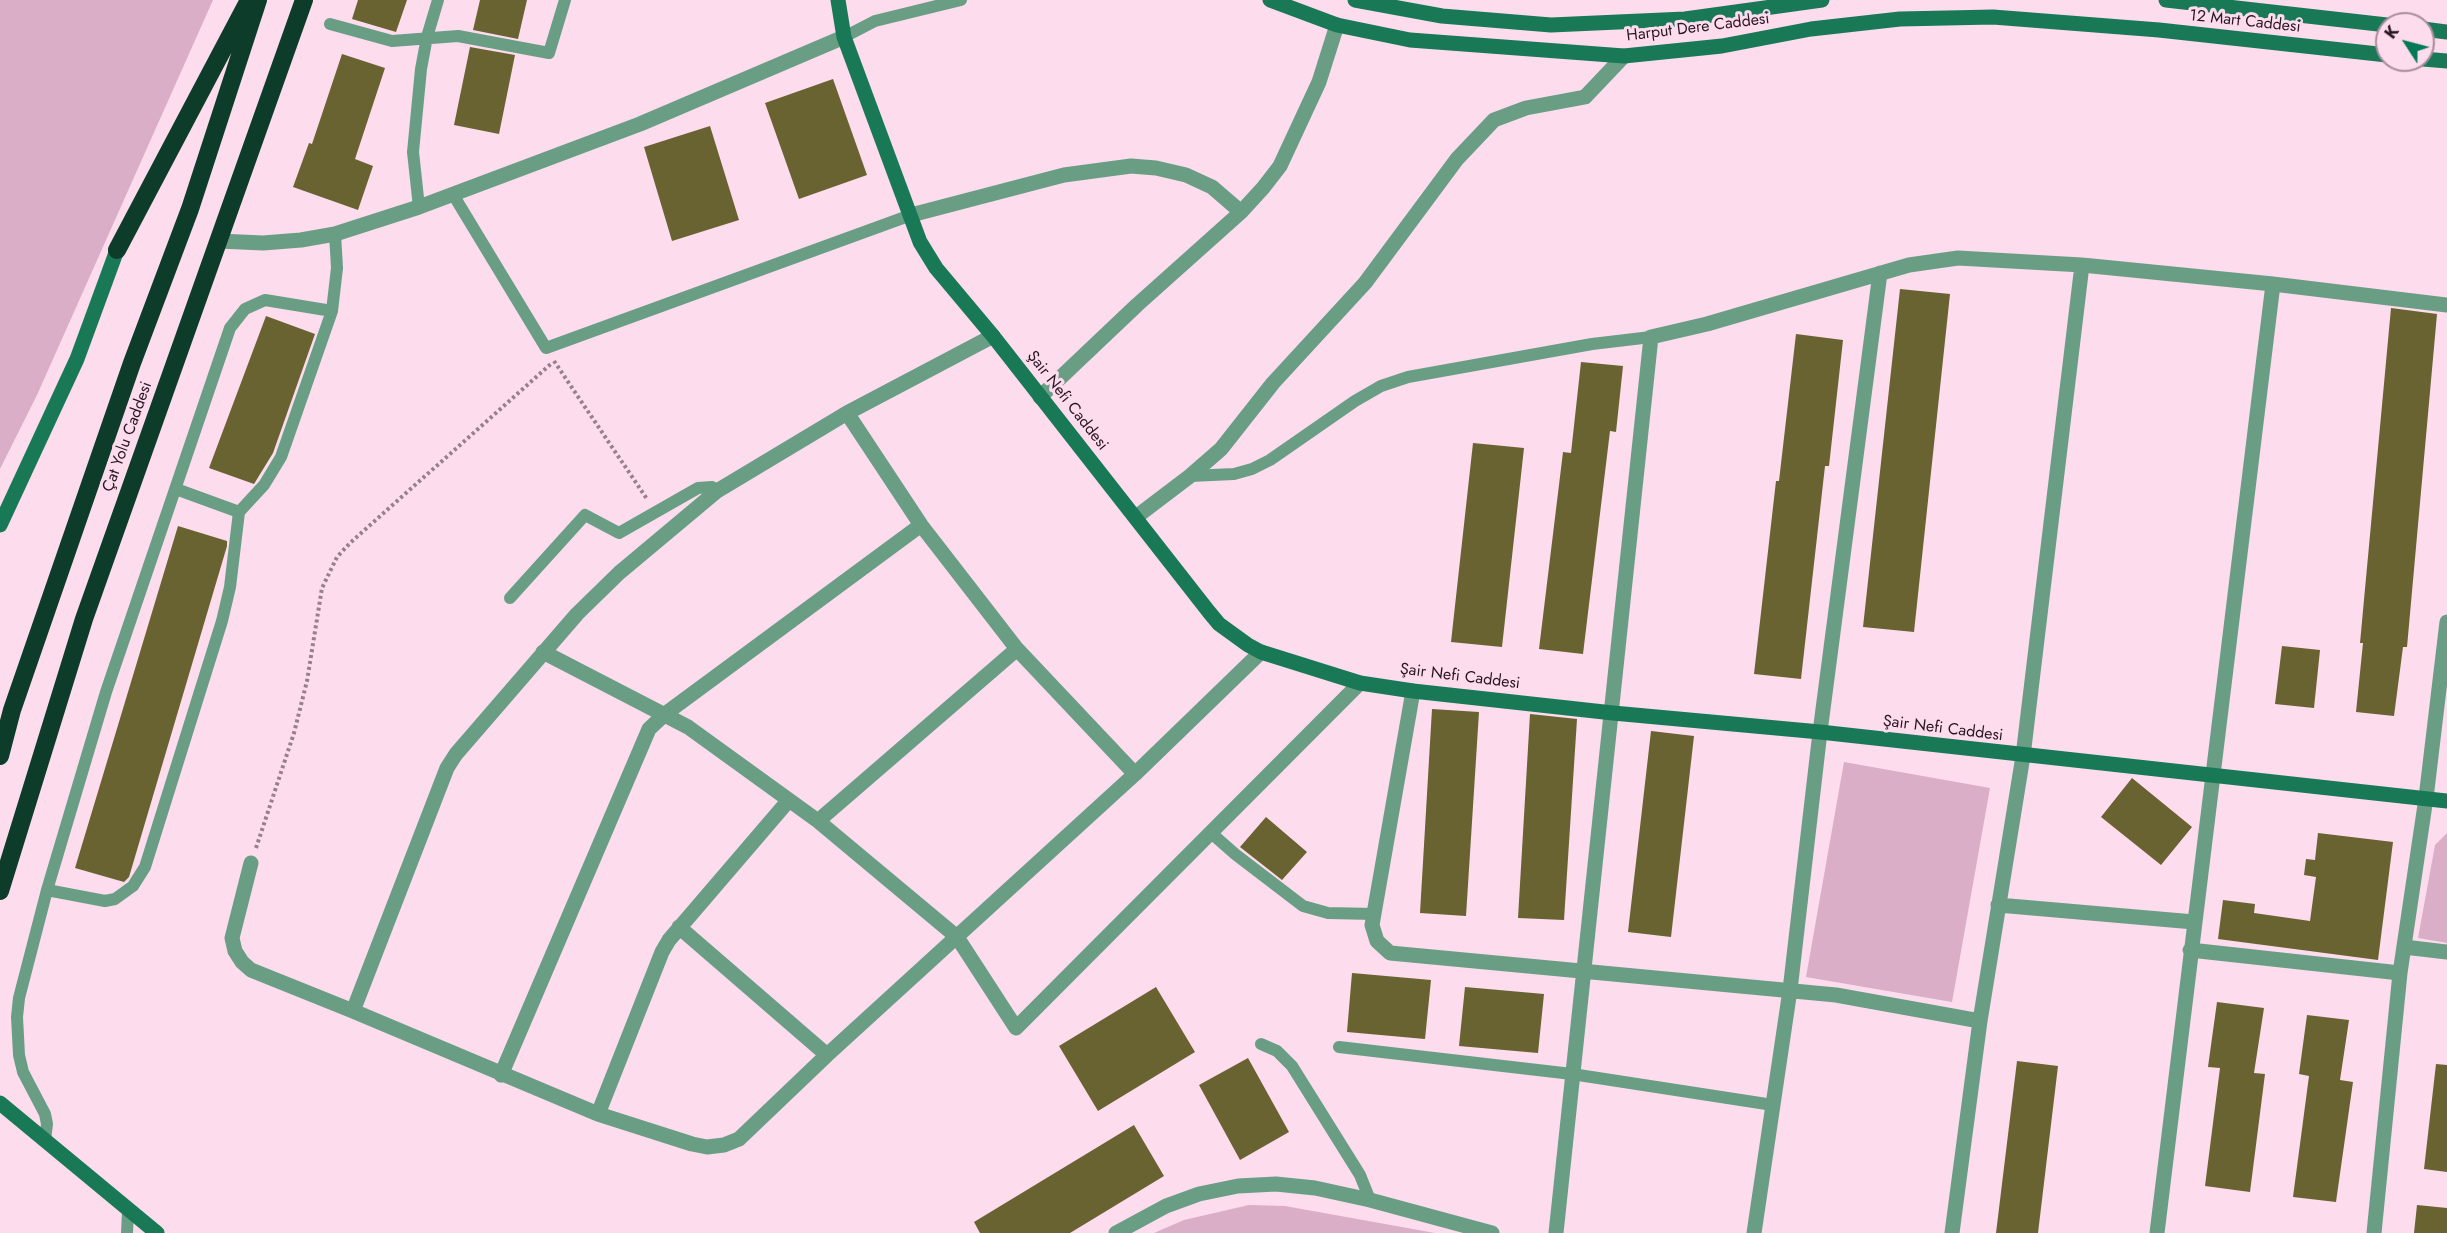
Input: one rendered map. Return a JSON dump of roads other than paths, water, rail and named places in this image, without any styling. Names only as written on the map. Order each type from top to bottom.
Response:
[{"type":"highway","points":[[117,250],[249,0]]},
{"type":"highway","name":"Çat Yolu Caddesi","points":[[0,756],[12,710],[132,363],[190,208],[258,0]]},
{"type":"highway","name":"Çat Yolu Caddesi","points":[[0,891],[84,619],[304,0]]},
{"type":"street","name":"Şair Nefi Caddesi","points":[[838,0],[844,37],[912,215],[920,242],[936,268],[993,336],[1219,624],[1261,652],[1360,683],[1413,691],[1613,713],[1820,732],[2447,801]]},
{"type":"street","name":"Harput Dere Caddesi","points":[[1270,0],[1338,25],[1410,40],[1624,56],[1722,46],[1811,29],[1900,19],[1993,17],[2098,26]]},
{"type":"street","name":"Harput Dere Caddesi","points":[[1354,0],[1443,16],[1551,25],[1684,19],[1822,0]]},
{"type":"street","name":"12 Mart Caddesi","points":[[2166,0],[2375,24]]},
{"type":"street","points":[[1040,397],[1137,305],[1241,212],[1263,188],[1280,166],[1319,82],[1338,25]]},
{"type":"street","name":"12 Mart Caddesi","points":[[2098,26],[2375,54]]},
{"type":"street","points":[[219,241],[263,243],[335,234],[454,196],[640,124],[844,37]]},
{"type":"street","points":[[1136,518],[1221,449],[1273,383],[1365,284],[1457,159],[1494,120],[1526,108],[1585,97],[1624,56]]},
{"type":"street","points":[[912,215],[1064,175],[1131,166],[1156,168],[1186,175],[1212,187],[1241,212]]},
{"type":"street","points":[[0,525],[77,359],[117,250]]},
{"type":"street","points":[[1556,1233],[1652,337],[1707,324],[1880,273],[1958,258],[2082,265],[2273,284],[2447,305]]},
{"type":"street","points":[[1952,1233],[1980,1021],[2023,756],[2082,265]]},
{"type":"street","points":[[1754,1233],[1790,990],[1820,732],[1880,273]]},
{"type":"street","points":[[2157,1233],[2273,284]]},
{"type":"street","points":[[353,1011],[447,768],[456,754],[577,614],[619,573],[717,491],[846,413],[993,336]]},
{"type":"street","points":[[846,413],[921,525],[1017,650],[1135,774]]},
{"type":"street","points":[[501,1075],[644,737],[655,721],[921,525]]},
{"type":"street","points":[[2374,1233],[2400,973],[2426,798],[2447,622]]},
{"type":"street","points":[[818,821],[1017,650]]},
{"type":"street","points":[[543,652],[688,728],[818,821],[957,937],[1016,1028],[1360,683]]},
{"type":"street","points":[[251,863],[232,939],[234,951],[242,963],[252,970],[598,1114],[692,1144],[707,1147],[724,1144],[739,1139],[754,1126],[827,1055],[1135,774],[1261,652]]},
{"type":"street","points":[[1413,691],[1374,914],[1373,933],[1383,948],[1390,953],[1836,995],[1980,1021]]},
{"type":"street","points":[[598,1114],[662,952],[679,927],[789,801]]},
{"type":"street","points":[[1998,905],[2194,922]]},
{"type":"street","points":[[679,927],[827,1055]]},
{"type":"street","points":[[2404,947],[2447,952]]},
{"type":"street","points":[[2190,950],[2400,973]]},
{"type":"street","points":[[0,1103],[157,1233]]},
{"type":"street","points":[[1116,1233],[1166,1206],[1199,1194],[1238,1186],[1276,1184],[1315,1188],[1370,1200],[1492,1233]]},
{"type":"lane","points":[[419,207],[412,152],[421,69],[427,37],[438,0]]},
{"type":"lane","points":[[330,24],[392,41],[458,36],[549,53],[565,0]]},
{"type":"lane","points":[[844,37],[875,21],[961,0]]},
{"type":"lane","points":[[454,196],[546,348],[912,215]]},
{"type":"lane","points":[[47,890],[105,901],[124,894],[140,877],[222,621],[230,587],[238,512],[264,485],[281,457],[332,310],[337,268],[335,234]]},
{"type":"lane","points":[[45,1140],[47,1124],[45,1114],[23,1072],[17,1037],[19,998],[47,890],[106,692],[230,328],[239,314],[255,303],[265,300],[332,310]]},
{"type":"lane","points":[[1190,476],[1234,474],[1252,469],[1270,460],[1355,401],[1381,386],[1408,377],[1592,344],[1652,337]]},
{"type":"lane","points":[[510,598],[585,514],[619,533],[699,488],[712,487],[717,491]]},
{"type":"lane","points":[[176,489],[238,512]]},
{"type":"lane","points":[[1210,832],[1303,906],[1328,913],[1374,914]]},
{"type":"lane","points":[[1261,1044],[1277,1051],[1292,1066],[1360,1175],[1370,1200]]},
{"type":"lane","points":[[1339,1047],[1572,1074],[1773,1105]]},
{"type":"lane","points":[[127,1233],[128,1211]]}]
